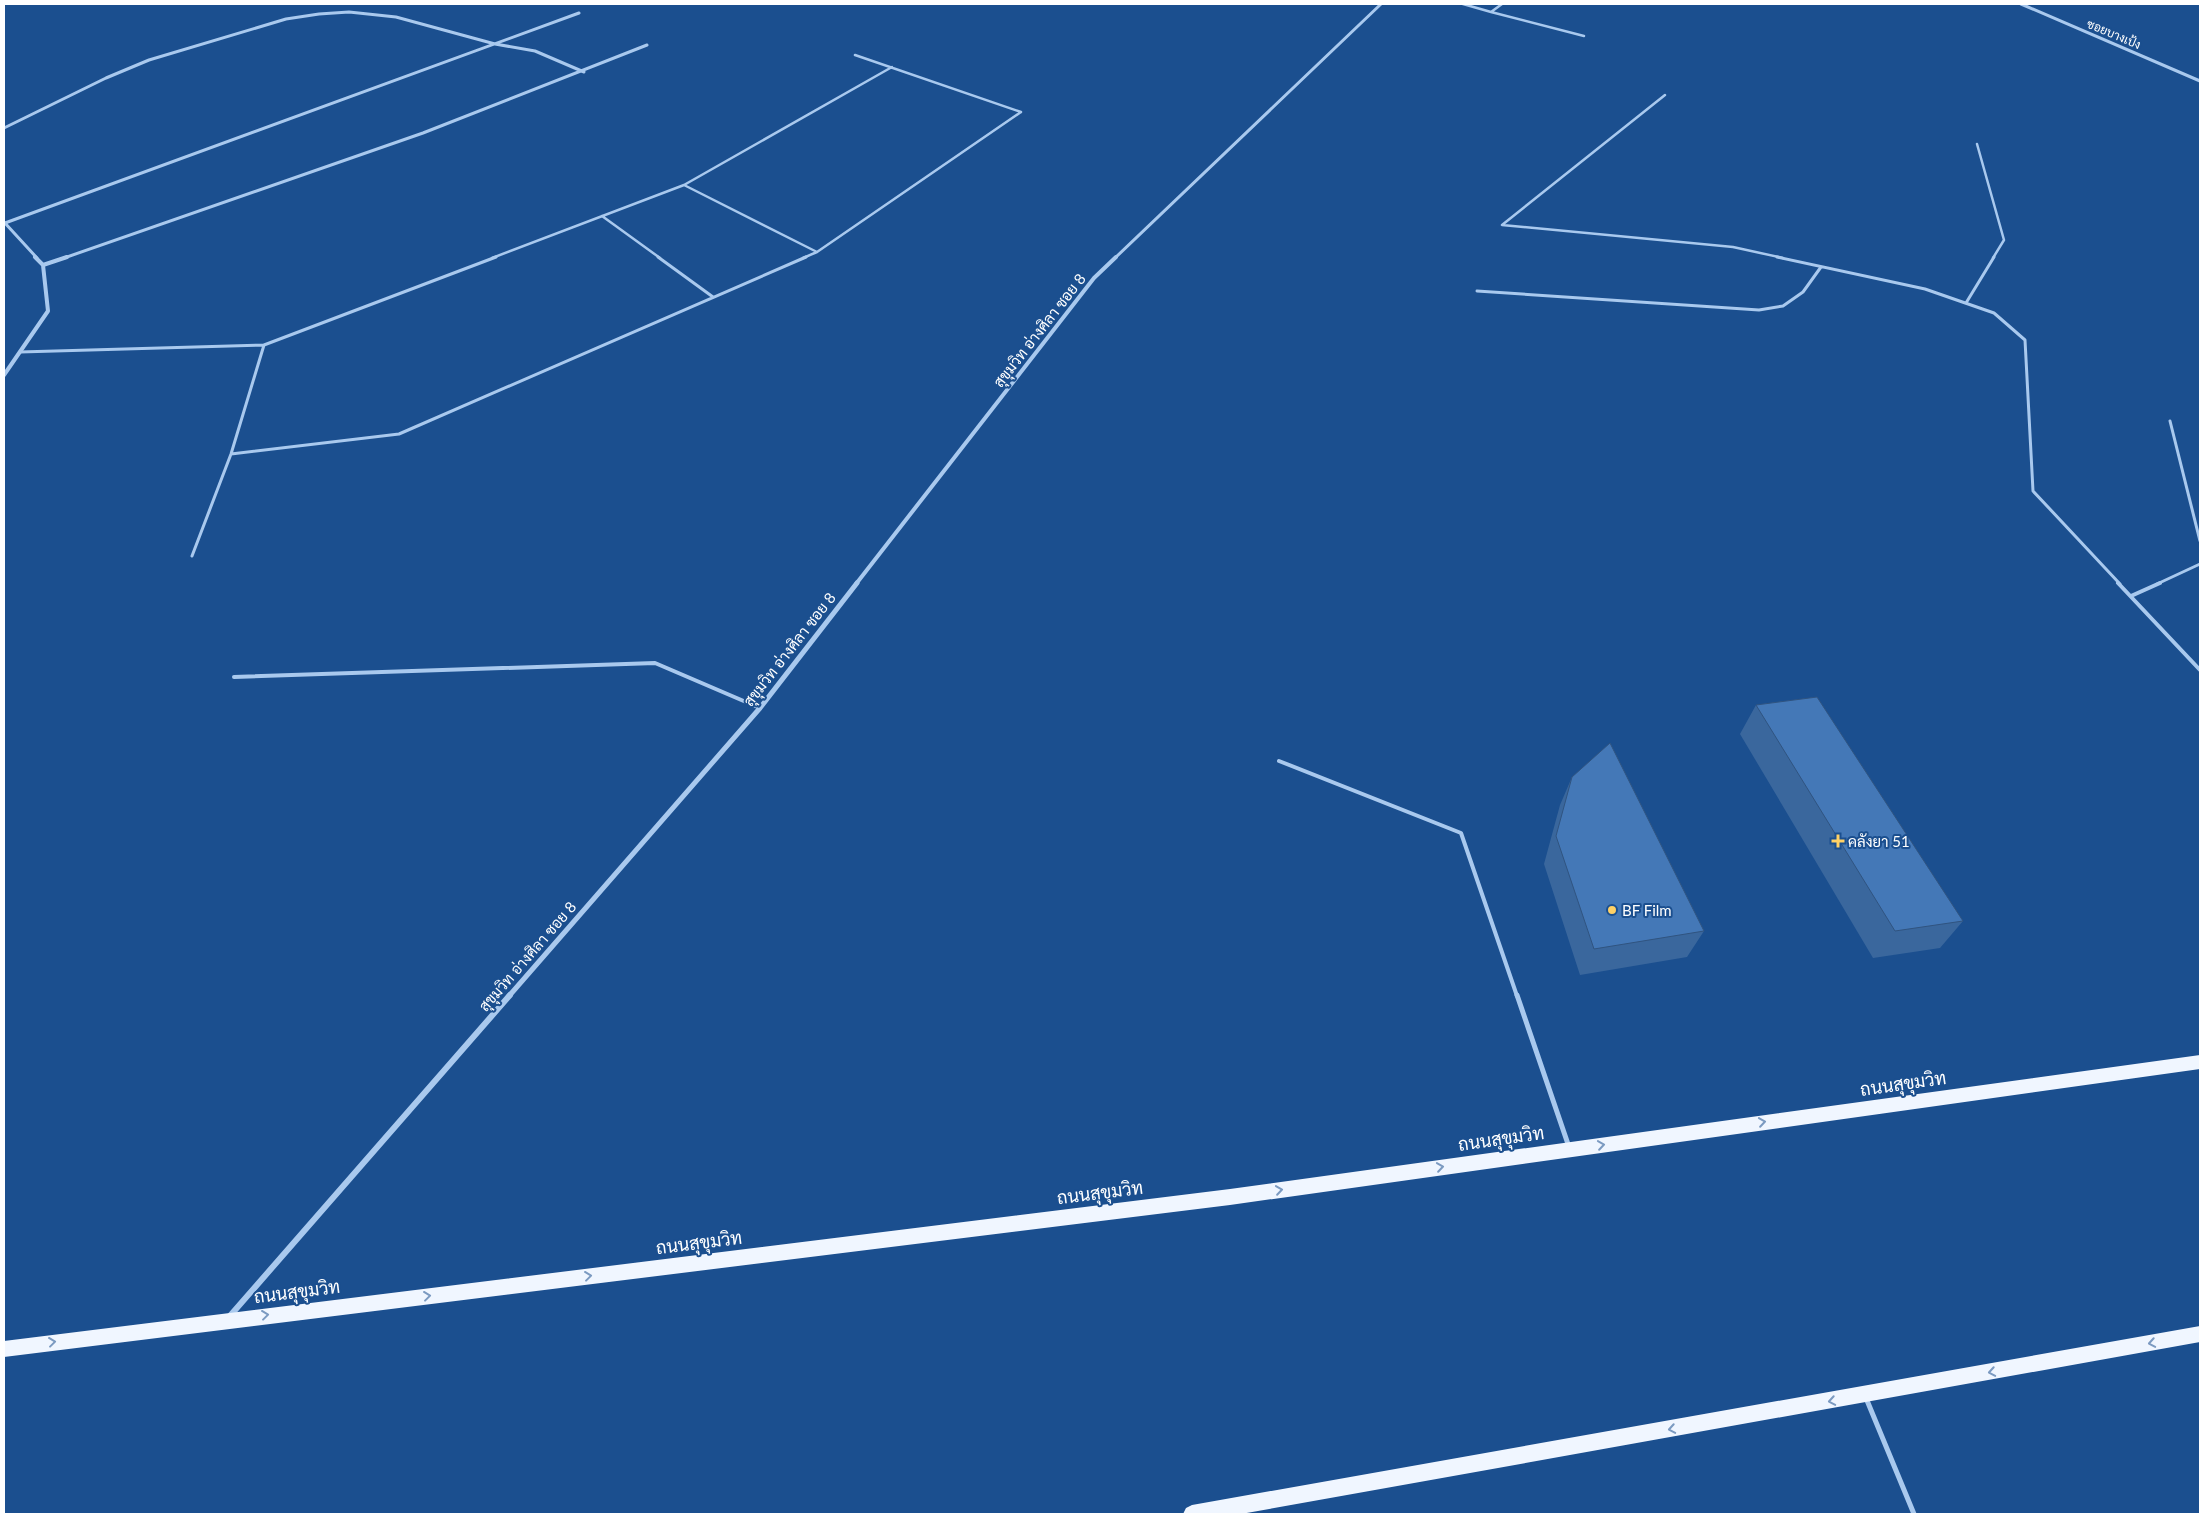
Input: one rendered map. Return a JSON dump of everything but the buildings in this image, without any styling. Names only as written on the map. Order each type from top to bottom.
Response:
[{"type":"main road","name":"ถนนสุขุมวิท","points":[[4,1348],[1221,1198],[2200,1062]]},
{"type":"main road","points":[[1192,1514],[2200,1334]]},
{"type":"street","name":"สุขุมวิท อ่างศิลา ซอย 8","points":[[226,1320],[760,708],[1094,278],[1381,4]]},
{"type":"street","name":"ซอยบางเป้ง","points":[[2021,4],[2200,81]]},
{"type":"street","points":[[4,128],[106,78],[149,60],[286,19],[319,14],[349,12],[396,17],[495,44],[535,51],[584,72]]},
{"type":"street","points":[[4,375],[48,311],[43,265],[4,223],[579,13]]},
{"type":"street","points":[[43,265],[379,150],[584,72],[647,45]]},
{"type":"lane","points":[[1463,4],[1584,36]]},
{"type":"lane","points":[[1491,12],[1502,4]]},
{"type":"lane","points":[[231,454],[399,434],[817,252],[1021,112],[855,55]]},
{"type":"lane","points":[[20,352],[264,345],[684,185],[892,67]]},
{"type":"lane","points":[[1665,95],[1502,225],[1733,248],[1925,289],[1994,313],[2025,340],[2033,491],[2200,670]]},
{"type":"lane","points":[[1966,303],[2004,240],[1977,144]]},
{"type":"lane","points":[[684,185],[817,252]]},
{"type":"lane","points":[[602,216],[713,297]]},
{"type":"lane","points":[[1478,290],[1759,310],[1783,306],[1803,292],[1822,266]]},
{"type":"lane","points":[[192,556],[231,454],[264,345]]},
{"type":"lane","points":[[2170,421],[2200,541]]},
{"type":"lane","points":[[2131,596],[2200,564]]},
{"type":"lane","points":[[234,677],[655,663],[760,708]]},
{"type":"lane","points":[[1279,761],[1462,833],[1570,1149]]},
{"type":"lane","points":[[1865,1395],[1914,1514]]},
{"type":"place","name":"คลังยา 51","points":[[1838,841]]},
{"type":"place","name":"BF Film","points":[[1612,910]]}]
